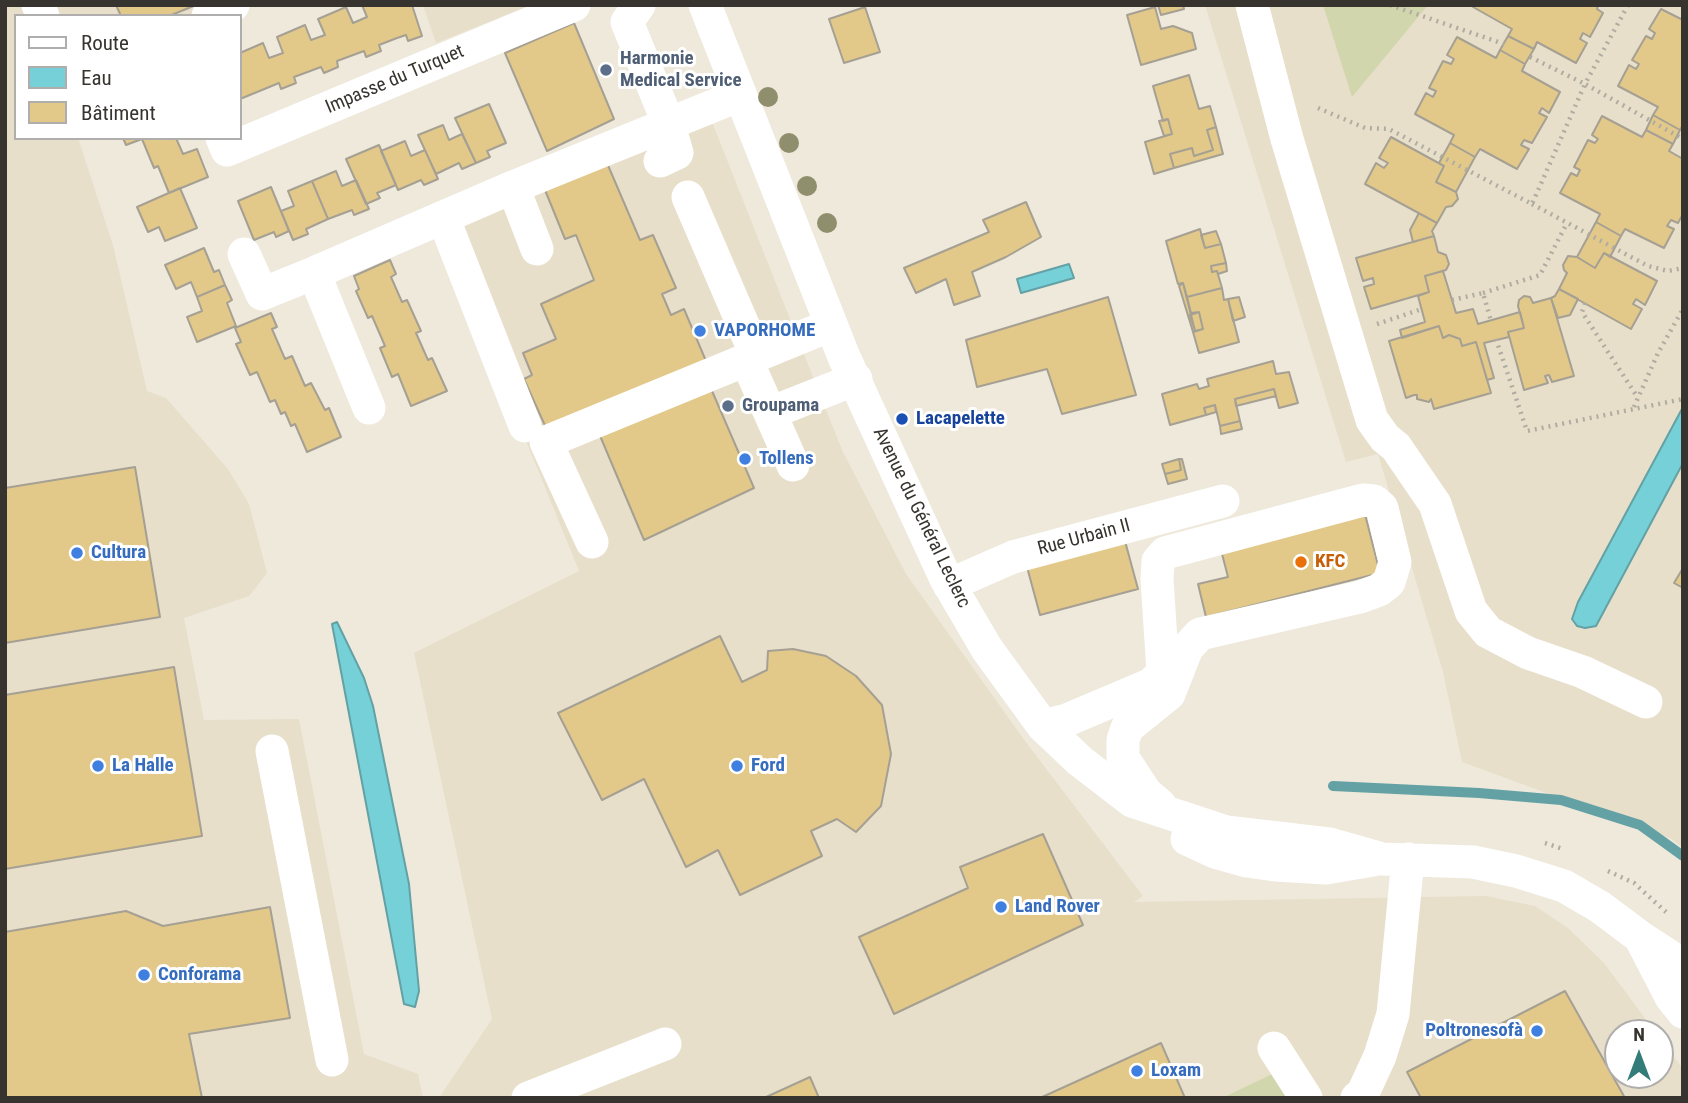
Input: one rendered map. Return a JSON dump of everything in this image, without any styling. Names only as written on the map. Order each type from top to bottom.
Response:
[{"type":"street","points":[[213,14],[233,5]]},
{"type":"street","name":"Impasse du Turquet","points":[[223,140],[227,150],[574,5]]},
{"type":"street","points":[[639,5],[627,22],[669,125],[677,153],[660,161]]},
{"type":"street","name":"Avenue du Général Leclerc","points":[[705,5],[831,325],[949,585],[987,649],[1043,726],[1080,761],[1132,802],[1226,832],[1329,844],[1395,859],[1473,862],[1516,871],[1564,886],[1600,906],[1683,965]]},
{"type":"street","points":[[1252,5],[1287,139],[1372,420],[1385,438],[1396,447],[1435,504],[1471,611],[1488,632],[1528,653],[1583,673],[1646,702]]},
{"type":"street","points":[[244,254],[262,293],[740,94]]},
{"type":"street","points":[[513,187],[537,250]]},
{"type":"street","points":[[688,197],[751,357],[770,413],[793,465]]},
{"type":"street","points":[[443,217],[525,426]]},
{"type":"street","points":[[314,273],[369,408]]},
{"type":"street","points":[[592,542],[546,442],[831,325]]},
{"type":"street","points":[[770,413],[856,379]]},
{"type":"street","points":[[1161,689],[1163,672],[1157,579],[1158,561],[1164,553],[1363,500],[1374,501],[1382,508],[1395,562],[1389,582],[1379,590],[1360,597],[1200,634],[1187,648],[1161,689],[1128,728],[1122,751],[1123,758],[1141,787],[1167,811]]},
{"type":"street","name":"Rue Urbain II","points":[[949,585],[1013,557],[1223,501]]},
{"type":"street","points":[[1043,726],[1161,689]]},
{"type":"street","points":[[272,751],[332,1060]]},
{"type":"street","points":[[1132,802],[1190,842],[1247,861],[1326,868],[1395,859],[1393,1014],[1380,1056],[1362,1095],[1357,1098]]},
{"type":"street","name":"Avenue du Général Leclerc","points":[[1640,937],[1671,997],[1683,1012]]},
{"type":"street","points":[[528,1098],[665,1044]]},
{"type":"street","points":[[1274,1048],[1300,1096]]},
{"type":"path","points":[[1390,5],[1504,44]]},
{"type":"path","points":[[1532,204],[1585,84],[1628,5]]},
{"type":"path","points":[[1530,57],[1585,84],[1683,139]]},
{"type":"path","points":[[1318,108],[1365,128],[1389,129],[1648,266],[1668,271],[1683,268]]},
{"type":"path","points":[[1452,300],[1540,275],[1567,223]]},
{"type":"path","points":[[1483,293],[1491,321]]},
{"type":"path","points":[[1585,303],[1582,312],[1638,398]]},
{"type":"path","points":[[1378,324],[1422,309]]},
{"type":"path","points":[[1633,408],[1658,353],[1683,309]]},
{"type":"path","points":[[1496,339],[1527,431],[1683,399]]},
{"type":"path","points":[[1543,842],[1566,850]]},
{"type":"path","points":[[1600,867],[1633,883],[1672,917]]},
{"type":"shaded area","points":[[5,5],[248,5],[226,14],[14,14],[14,140],[79,140],[113,245],[147,391],[166,398],[228,469],[249,504],[267,573],[249,596],[184,618],[204,720],[299,719],[364,1054],[418,1074],[423,1098],[5,1098]]},
{"type":"shaded area","points":[[423,5],[531,5],[436,43]]},
{"type":"shaded area","points":[[1205,5],[1683,5],[1683,848],[1672,839],[1462,762],[1443,672],[1378,454],[1346,462]]},
{"type":"shaded area","points":[[710,117],[842,450],[906,574],[1025,741],[1143,896],[1134,902],[1486,896],[1535,906],[1568,928],[1604,963],[1646,1019],[1604,1019],[1604,1089],[1674,1089],[1674,1057],[1683,1069],[1683,1098],[1291,1098],[1274,1073],[1222,1098],[439,1098],[492,1019],[414,653],[579,571],[443,236]]},
{"type":"green space","points":[[1323,5],[1428,5],[1352,97]]},
{"type":"green space","points":[[1274,1073],[1291,1098],[1222,1098]]},
{"type":"water","points":[[1069,264],[1074,278],[1021,293],[1017,279]]},
{"type":"water","points":[[1683,407],[1683,463],[1596,626],[1577,626],[1572,619],[1578,602]]},
{"type":"water","points":[[337,622],[364,678],[373,706],[409,884],[419,991],[415,1007],[404,1004],[332,624]]},
{"type":"building","points":[[116,5],[196,5],[174,14],[120,14]]},
{"type":"building","points":[[362,5],[412,5],[422,36],[408,41],[406,35],[397,38],[379,45],[381,51],[366,57],[364,51],[337,61],[338,67],[324,73],[321,67],[294,77],[296,83],[281,89],[279,83],[242,98],[242,52],[263,43],[269,58],[283,53],[277,37],[305,25],[311,40],[325,35],[318,19],[346,7],[353,23],[367,17]]},
{"type":"building","points":[[1158,5],[1183,5],[1184,9],[1161,15]]},
{"type":"building","points":[[1598,5],[1597,9],[1603,13],[1590,37],[1583,33],[1580,39],[1587,43],[1576,63],[1537,42],[1534,49],[1508,36],[1512,29],[1473,7]]},
{"type":"building","points":[[865,7],[880,52],[844,63],[829,19]]},
{"type":"building","points":[[1155,7],[1161,29],[1173,26],[1192,33],[1196,49],[1141,65],[1127,15]]},
{"type":"building","points":[[1661,9],[1683,20],[1683,125],[1680,130],[1653,115],[1658,107],[1618,86],[1629,65],[1636,69],[1639,64],[1632,60],[1646,36],[1652,39],[1655,33],[1649,29]]},
{"type":"building","points":[[574,23],[614,119],[547,151],[505,53]]},
{"type":"building","points":[[1508,36],[1534,49],[1525,64],[1500,50]]},
{"type":"building","points":[[1457,37],[1496,58],[1500,50],[1525,64],[1522,71],[1560,92],[1549,113],[1542,108],[1539,113],[1547,117],[1532,143],[1524,140],[1521,145],[1529,149],[1517,169],[1480,149],[1475,157],[1450,143],[1454,135],[1415,114],[1426,93],[1433,97],[1436,91],[1429,88],[1443,61],[1451,64],[1454,59],[1447,55]]},
{"type":"building","points":[[1189,75],[1199,109],[1210,106],[1216,127],[1207,130],[1213,150],[1194,156],[1192,148],[1170,154],[1174,168],[1154,174],[1145,142],[1172,134],[1168,119],[1163,121],[1153,86]]},
{"type":"building","points":[[489,104],[506,143],[487,151],[490,157],[476,163],[455,118]]},
{"type":"building","points":[[1653,115],[1680,130],[1673,144],[1646,130]]},
{"type":"building","points":[[1602,116],[1642,137],[1646,130],[1673,144],[1669,151],[1683,159],[1683,214],[1678,223],[1671,220],[1667,226],[1674,229],[1664,248],[1625,229],[1621,236],[1596,222],[1600,214],[1560,193],[1571,173],[1577,176],[1580,170],[1574,167],[1588,140],[1595,143],[1598,139],[1592,135]]},
{"type":"building","points":[[1168,119],[1172,134],[1164,136],[1159,121]]},
{"type":"building","points":[[443,125],[449,140],[462,134],[476,163],[462,169],[459,163],[436,174],[418,135]]},
{"type":"building","points":[[1216,127],[1223,154],[1174,168],[1170,154],[1192,148],[1194,156],[1213,150],[1207,130]]},
{"type":"building","points":[[1391,137],[1444,166],[1436,182],[1456,192],[1458,199],[1452,206],[1446,207],[1437,223],[1365,184],[1376,163],[1384,168],[1388,163],[1379,158]]},
{"type":"building","points":[[124,140],[139,140],[126,145]]},
{"type":"building","points":[[142,140],[177,140],[183,154],[197,149],[208,177],[169,193],[158,166],[154,168]]},
{"type":"building","points":[[405,141],[411,156],[425,150],[438,179],[424,185],[421,180],[398,190],[381,151]]},
{"type":"building","points":[[1450,143],[1475,157],[1456,192],[1436,182],[1444,166],[1439,163]]},
{"type":"building","points":[[379,145],[396,185],[377,193],[380,198],[366,204],[346,159]]},
{"type":"building","points":[[607,163],[640,240],[653,235],[676,288],[662,294],[671,315],[684,309],[706,361],[547,430],[524,379],[532,375],[523,353],[556,339],[541,304],[594,280],[576,235],[565,239],[545,190]]},
{"type":"building","points":[[336,171],[342,186],[356,180],[369,209],[354,215],[352,210],[328,219],[312,181]]},
{"type":"building","points":[[312,181],[328,219],[306,229],[308,234],[293,240],[281,211],[294,206],[288,191]]},
{"type":"building","points":[[271,187],[289,231],[276,237],[274,232],[254,240],[238,201]]},
{"type":"building","points":[[180,188],[197,228],[165,241],[159,227],[148,232],[137,207]]},
{"type":"building","points":[[1026,202],[1041,237],[972,272],[980,296],[954,305],[946,279],[916,293],[904,268],[989,232],[983,220]]},
{"type":"building","points":[[1419,213],[1437,223],[1432,231],[1434,236],[1413,242],[1410,230]]},
{"type":"building","points":[[1596,222],[1621,236],[1610,257],[1604,253],[1595,268],[1577,257]]},
{"type":"building","points":[[1200,229],[1205,248],[1221,244],[1226,263],[1211,266],[1212,272],[1217,271],[1222,288],[1187,297],[1183,283],[1178,284],[1166,241]]},
{"type":"building","points":[[1216,231],[1221,244],[1205,248],[1201,235]]},
{"type":"building","points":[[1434,236],[1438,252],[1446,255],[1449,264],[1446,270],[1425,276],[1429,292],[1371,309],[1364,287],[1374,284],[1373,278],[1363,281],[1356,258]]},
{"type":"building","points":[[204,248],[214,272],[219,270],[225,285],[197,297],[191,282],[176,289],[165,265]]},
{"type":"building","points":[[1604,253],[1657,281],[1645,305],[1636,299],[1633,304],[1642,309],[1631,329],[1559,289],[1567,273],[1563,265],[1568,256],[1577,257],[1595,268]]},
{"type":"building","points":[[390,260],[396,274],[391,277],[402,302],[407,300],[421,331],[416,333],[428,360],[432,358],[447,391],[411,406],[398,374],[392,377],[380,348],[385,346],[372,316],[368,318],[356,291],[359,289],[354,276]]},
{"type":"building","points":[[1226,263],[1227,271],[1218,274],[1217,271],[1212,272],[1211,266]]},
{"type":"building","points":[[1443,271],[1456,313],[1473,309],[1478,324],[1520,312],[1524,328],[1508,332],[1509,337],[1484,343],[1494,378],[1487,380],[1476,342],[1462,346],[1460,339],[1449,335],[1443,338],[1439,326],[1402,338],[1400,330],[1425,322],[1418,296],[1429,292],[1425,276]]},
{"type":"building","points":[[1183,283],[1195,331],[1193,332],[1179,286]]},
{"type":"building","points":[[225,285],[232,300],[227,303],[236,326],[197,342],[187,317],[202,311],[197,297]]},
{"type":"building","points":[[1222,288],[1224,300],[1228,299],[1239,342],[1199,353],[1193,332],[1203,329],[1199,312],[1191,313],[1187,297]]},
{"type":"building","points":[[1559,289],[1578,299],[1570,315],[1558,318],[1551,298]]},
{"type":"building","points":[[1524,296],[1530,297],[1533,303],[1551,298],[1574,376],[1552,382],[1549,375],[1545,376],[1548,383],[1524,390],[1508,332],[1524,328],[1518,306],[1519,300]]},
{"type":"building","points":[[1108,297],[1136,395],[1062,414],[1047,369],[977,387],[966,340]]},
{"type":"building","points":[[1239,297],[1245,317],[1233,321],[1228,299]]},
{"type":"building","points":[[1199,312],[1203,329],[1195,331],[1190,315]]},
{"type":"building","points":[[271,313],[277,327],[272,329],[285,359],[292,356],[305,386],[311,383],[325,410],[329,408],[341,437],[307,452],[295,424],[291,426],[285,412],[281,414],[275,400],[270,402],[257,372],[250,375],[236,344],[241,342],[235,328]]},
{"type":"building","points":[[1439,326],[1443,338],[1449,335],[1460,339],[1462,346],[1476,342],[1491,393],[1434,409],[1431,399],[1429,402],[1417,399],[1417,395],[1406,398],[1389,341]]},
{"type":"building","points":[[1273,361],[1276,374],[1289,372],[1298,403],[1279,408],[1274,389],[1235,399],[1240,421],[1220,426],[1215,405],[1204,408],[1206,415],[1170,425],[1162,394],[1197,384],[1199,389],[1209,386],[1207,379]]},
{"type":"building","points":[[709,384],[754,488],[644,540],[598,431]]},
{"type":"building","points":[[1274,389],[1276,396],[1236,406],[1235,399]]},
{"type":"building","points":[[1215,405],[1216,412],[1206,415],[1204,408]]},
{"type":"building","points":[[1240,421],[1242,429],[1221,434],[1220,426]]},
{"type":"building","points":[[1179,459],[1181,470],[1165,474],[1162,464]]},
{"type":"building","points":[[1179,459],[1182,459],[1187,479],[1168,484],[1165,474],[1181,470]]},
{"type":"building","name":"Cultura","points":[[135,467],[160,617],[5,643],[5,488]]},
{"type":"building","name":"KFC","points":[[1365,514],[1380,573],[1206,617],[1198,584],[1228,577],[1221,550]]},
{"type":"building","points":[[1125,541],[1138,589],[1040,615],[1027,567]]},
{"type":"building","points":[[1683,568],[1683,588],[1674,583]]},
{"type":"building","name":"Ford","points":[[720,636],[742,682],[767,670],[768,651],[793,649],[826,656],[856,676],[882,705],[891,754],[881,806],[856,832],[837,819],[811,831],[822,856],[740,895],[718,850],[686,867],[644,779],[602,800],[558,713]]},
{"type":"building","name":"La Halle","points":[[174,667],[202,836],[5,869],[5,695]]},
{"type":"building","name":"Land Rover","points":[[1043,834],[1083,925],[894,1014],[859,937],[968,888],[960,867]]},
{"type":"building","name":"Conforama","points":[[270,907],[290,1018],[189,1034],[202,1098],[5,1098],[5,932],[126,911],[163,926]]},
{"type":"building","name":"Poltronesofà","points":[[1565,991],[1604,1061],[1604,1089],[1620,1089],[1625,1098],[1421,1098],[1407,1072]]},
{"type":"building","name":"Loxam","points":[[1161,1043],[1185,1098],[1040,1098]]},
{"type":"building","points":[[810,1077],[819,1098],[764,1098]]},
{"type":"waterway","points":[[1333,786],[1561,800],[1640,825],[1683,856]]},
{"type":"place","name":"Harmonie Medical Service","points":[[606,70]]},
{"type":"place","name":"VAPORHOME","points":[[700,331]]},
{"type":"place","name":"Groupama","points":[[728,406]]},
{"type":"place","name":"Lacapelette","points":[[902,419]]},
{"type":"place","name":"Tollens","points":[[745,459]]},
{"type":"place","name":"Cultura","points":[[77,553]]},
{"type":"place","name":"KFC","points":[[1301,562]]},
{"type":"place","name":"La Halle","points":[[98,766]]},
{"type":"place","name":"Ford","points":[[737,766]]},
{"type":"place","name":"Land Rover","points":[[1001,907]]},
{"type":"place","name":"Conforama","points":[[144,975]]},
{"type":"place","name":"Poltronesofà","points":[[1537,1031]]},
{"type":"place","name":"Loxam","points":[[1137,1071]]}]
